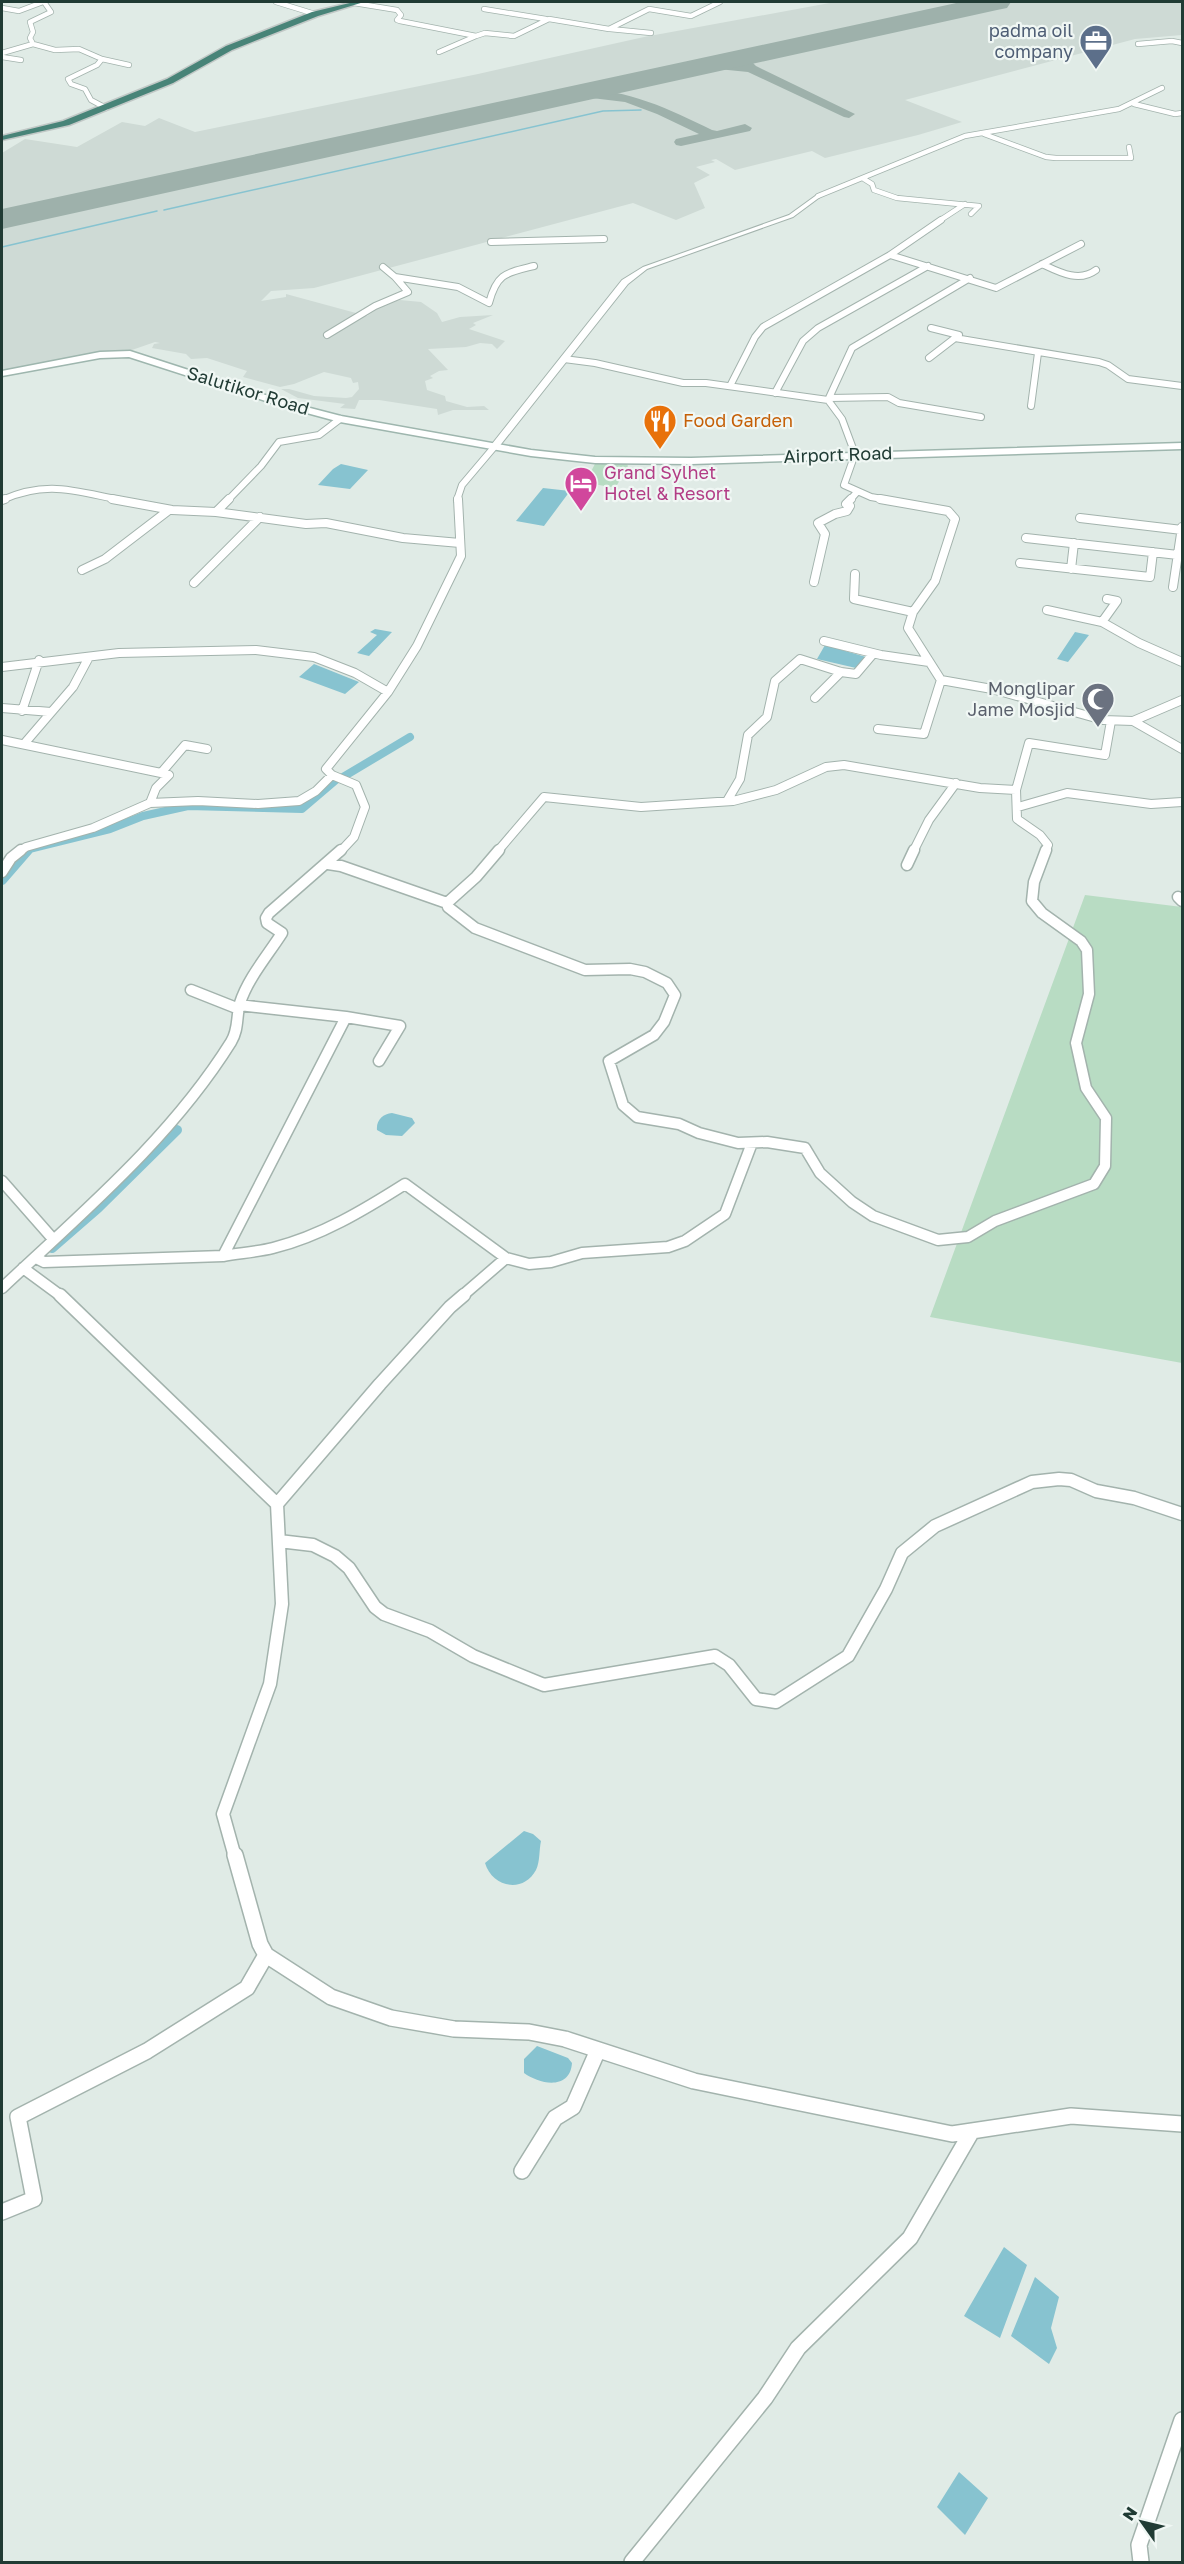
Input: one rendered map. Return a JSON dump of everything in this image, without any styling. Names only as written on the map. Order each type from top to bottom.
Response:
[{"type":"highway","points":[[2,138],[66,123],[106,108],[170,81],[229,48],[315,14],[357,2]]},
{"type":"main road","name":"Salutikor Road","points":[[2,374],[100,355],[130,354],[284,404],[339,419],[495,446]]},
{"type":"main road","name":"Airport Road","points":[[495,446],[567,458],[606,460],[691,460],[1182,446]]},
{"type":"street","points":[[3,9],[19,11],[44,2],[51,12],[30,22],[33,32],[30,38],[33,44]]},
{"type":"street","points":[[276,2],[315,14]]},
{"type":"street","points":[[357,2],[398,10],[401,15],[397,20],[400,21],[476,36]]},
{"type":"street","points":[[609,29],[649,9],[691,16],[720,2]]},
{"type":"street","points":[[484,9],[609,29],[651,33]]},
{"type":"street","points":[[439,52],[485,33],[514,36],[547,19]]},
{"type":"street","points":[[1138,44],[1151,41],[1182,43]]},
{"type":"street","points":[[3,53],[33,44],[55,50],[79,49],[102,59],[129,65]]},
{"type":"street","points":[[3,53],[21,60]]},
{"type":"street","points":[[102,59],[97,65],[68,79],[71,84],[85,89],[91,100],[106,108]]},
{"type":"street","points":[[2,1288],[143,1155],[186,1107],[232,1040],[238,1025],[239,1007],[246,988],[282,933],[267,923],[266,918],[269,913],[328,864],[354,837],[365,807],[356,785],[332,775],[326,769],[388,692],[408,661],[461,556],[457,501],[462,485],[625,282],[645,268],[791,216],[818,196],[947,143],[981,133],[1107,112],[1134,104],[1162,88]]},
{"type":"street","points":[[1134,104],[1175,114],[1182,113]]},
{"type":"street","points":[[981,133],[1046,157],[1131,158],[1129,147]]},
{"type":"street","points":[[1095,159],[1098,166]]},
{"type":"street","points":[[864,179],[872,184],[874,190],[897,198],[979,206],[971,214]]},
{"type":"street","points":[[730,386],[763,327],[890,255],[965,204]]},
{"type":"street","points":[[492,242],[604,239]]},
{"type":"street","points":[[890,255],[970,278],[996,288],[1082,244]]},
{"type":"street","points":[[1041,264],[1081,278],[1092,275],[1095,270]]},
{"type":"street","points":[[395,277],[458,287],[489,303],[494,281],[500,276],[534,266]]},
{"type":"street","points":[[327,335],[375,306],[408,292],[383,267]]},
{"type":"street","points":[[775,393],[804,341],[818,328],[928,267]]},
{"type":"street","points":[[829,399],[852,348],[970,278]]},
{"type":"street","points":[[929,358],[959,335],[931,328]]},
{"type":"street","points":[[955,338],[1099,362],[1128,379],[1182,386]]},
{"type":"street","points":[[1031,406],[1038,353]]},
{"type":"street","points":[[564,359],[595,363],[683,383],[706,383],[829,399],[888,397],[899,403],[981,417]]},
{"type":"street","points":[[829,399],[842,419],[855,454],[844,485],[857,492],[890,502],[932,507],[948,512],[956,519],[940,556],[935,581],[913,612],[908,628],[941,680],[992,689],[1111,721],[1133,721],[1182,700]]},
{"type":"street","points":[[216,512],[261,466],[279,442],[319,435],[339,419]]},
{"type":"street","points":[[2,500],[27,490],[50,486],[169,510],[216,512],[314,526],[326,523],[403,538],[460,543]]},
{"type":"street","points":[[814,582],[825,534],[818,523],[835,514],[847,512],[850,506],[846,504],[857,492]]},
{"type":"street","points":[[82,570],[105,559],[169,510]]},
{"type":"street","points":[[194,583],[260,517]]},
{"type":"street","points":[[1080,518],[1182,529],[1173,587]]},
{"type":"street","points":[[1026,538],[1178,555]]},
{"type":"street","points":[[1071,569],[1074,543]]},
{"type":"street","points":[[1020,563],[1150,577],[1153,552]]},
{"type":"street","points":[[855,574],[854,599],[913,612]]},
{"type":"street","points":[[1101,622],[1117,601],[1107,599]]},
{"type":"street","points":[[1047,610],[1101,622],[1139,643],[1182,662]]},
{"type":"street","points":[[824,641],[873,654],[929,662]]},
{"type":"street","points":[[2,667],[39,660],[119,653],[256,650],[314,657],[355,673],[388,692]]},
{"type":"street","points":[[727,801],[740,779],[748,735],[767,717],[775,681],[800,659],[840,672],[856,674],[873,654]]},
{"type":"street","points":[[24,744],[78,679],[89,657]]},
{"type":"street","points":[[22,711],[39,660]]},
{"type":"street","points":[[815,698],[840,672]]},
{"type":"street","points":[[878,729],[924,734],[941,680]]},
{"type":"street","points":[[2,708],[51,712]]},
{"type":"street","points":[[328,864],[341,866],[447,903],[448,907],[459,917],[475,928],[585,970],[630,969],[645,972],[667,983],[675,995],[663,1027],[609,1061],[623,1105],[637,1117],[679,1124],[699,1133],[738,1143],[767,1142],[805,1148],[810,1152],[820,1173],[852,1202],[882,1220],[938,1240],[968,1237],[995,1221],[1098,1181],[1105,1166],[1106,1118],[1086,1088],[1076,1043],[1089,994],[1087,950],[1081,940],[1042,914],[1032,901],[1034,882],[1048,845],[1044,836],[1019,823],[1016,817],[1016,790],[1029,743],[1105,755],[1111,721]]},
{"type":"street","points":[[1133,721],[1182,749]]},
{"type":"street","points":[[2,740],[169,775],[156,788],[150,803]]},
{"type":"street","points":[[161,772],[185,745],[207,749]]},
{"type":"street","points":[[447,903],[476,877],[544,797],[640,807],[727,801],[776,790],[826,767],[836,765],[853,765],[980,788],[1016,790]]},
{"type":"street","points":[[2,872],[6,857],[40,841],[93,828],[150,803],[198,801],[258,804],[298,801],[316,791],[332,775]]},
{"type":"street","points":[[908,865],[929,820],[956,783]]},
{"type":"street","points":[[1017,807],[1067,793],[1151,804],[1182,802]]},
{"type":"street","points":[[191,990],[239,1007],[346,1017],[400,1026],[379,1061]]},
{"type":"street","points":[[224,1256],[346,1017]]},
{"type":"street","points":[[36,1258],[44,1262],[224,1256],[270,1249],[329,1229],[358,1214],[405,1184],[506,1258],[529,1264],[551,1262],[582,1253],[668,1247],[685,1241],[724,1214],[752,1143]]},
{"type":"street","points":[[2,1181],[53,1239]]},
{"type":"street","points":[[277,1504],[450,1307],[506,1258]]},
{"type":"street","points":[[23,1268],[58,1293],[277,1504],[282,1604],[270,1684],[243,1765],[223,1814],[260,1944],[266,1954],[331,1997],[391,2018],[454,2029],[529,2032],[598,2050],[694,2081],[952,2134],[1071,2116],[1182,2124]]},
{"type":"street","points":[[279,1541],[313,1545],[335,1556],[349,1568],[375,1607],[384,1614],[430,1631],[473,1656],[544,1684],[715,1656],[729,1665],[756,1699],[776,1702],[848,1656],[886,1589],[902,1553],[935,1526],[1032,1482],[1059,1479],[1071,1480],[1096,1491],[1134,1498],[1182,1514]]},
{"type":"street","points":[[2,2212],[34,2199],[18,2117],[147,2050],[247,1988],[266,1954]]},
{"type":"street","points":[[522,2171],[555,2118],[573,2107],[598,2050]]},
{"type":"street","points":[[632,2562],[765,2398],[798,2348],[909,2238],[972,2131]]},
{"type":"street","points":[[1141,2562],[1139,2545],[1182,2420]]},
{"type":"shaded area","points":[[835,2],[1182,2],[1182,35],[1135,39],[905,100],[962,122],[918,135],[825,158],[812,151],[735,170],[716,159],[711,160],[715,162],[696,167],[710,175],[694,183],[705,208],[676,220],[633,203],[314,288],[271,291],[261,301],[286,297],[286,294],[367,316],[386,303],[400,300],[421,302],[437,313],[442,322],[460,317],[493,315],[473,323],[476,325],[469,329],[505,341],[497,349],[492,344],[480,343],[466,347],[428,349],[448,370],[439,371],[430,376],[433,378],[425,381],[427,390],[445,396],[446,401],[467,407],[484,406],[489,410],[453,410],[438,415],[437,409],[379,400],[359,400],[355,409],[340,408],[345,404],[298,398],[281,389],[314,396],[346,398],[352,397],[359,389],[358,382],[353,383],[351,378],[324,372],[280,387],[243,377],[247,371],[207,358],[191,359],[186,354],[152,348],[154,344],[160,343],[155,342],[129,351],[96,354],[2,372],[2,153],[25,139],[77,147],[122,122],[145,126],[159,118],[195,132],[478,74],[644,37]]},
{"type":"green space","points":[[596,462],[626,463],[628,466],[617,485],[610,487],[586,481]]},
{"type":"green space","points":[[1085,895],[1182,907],[1182,1363],[930,1317]]},
{"type":"water","points":[[341,464],[368,470],[350,489],[318,485],[333,469]]},
{"type":"water","points":[[543,488],[570,491],[544,526],[516,521]]},
{"type":"water","points":[[375,629],[392,632],[369,656],[357,653],[377,635],[370,632]]},
{"type":"water","points":[[1075,632],[1089,635],[1068,662],[1057,659]]},
{"type":"water","points":[[825,645],[866,657],[856,668],[817,659]]},
{"type":"water","points":[[314,664],[359,682],[345,694],[299,677]]},
{"type":"water","points":[[392,1113],[412,1118],[415,1123],[402,1136],[386,1135],[377,1130],[381,1118]]},
{"type":"water","points":[[524,1831],[533,1834],[541,1841],[536,1870],[524,1882],[508,1885],[494,1878],[485,1863]]},
{"type":"water","points":[[537,2046],[568,2058],[572,2063],[566,2078],[553,2083],[538,2080],[524,2073],[524,2059]]},
{"type":"water","points":[[1004,2247],[1027,2265],[1000,2338],[964,2316]]},
{"type":"water","points":[[1035,2277],[1059,2297],[1051,2328],[1057,2348],[1049,2364],[1011,2336]]},
{"type":"water","points":[[959,2472],[988,2498],[965,2535],[937,2507]]},
{"type":"waterway","points":[[164,210],[603,111],[641,110]]},
{"type":"waterway","points":[[2,247],[157,211]]},
{"type":"waterway","points":[[343,777],[410,737]]},
{"type":"waterway","points":[[28,850],[110,829],[143,816],[188,806],[302,809],[336,780]]},
{"type":"waterway","points":[[2,880],[28,850]]},
{"type":"waterway","points":[[52,1248],[98,1208],[177,1130]]},
{"type":"taxiway","points":[[955,11],[963,2]]},
{"type":"taxiway","points":[[752,69],[747,63],[754,55]]},
{"type":"taxiway","points":[[708,64],[733,65],[752,69]]},
{"type":"taxiway","points":[[752,69],[849,114]]},
{"type":"taxiway","points":[[579,93],[613,95],[646,104],[708,133]]},
{"type":"taxiway","points":[[708,133],[717,135],[745,128]]},
{"type":"taxiway","points":[[681,142],[707,136],[708,133]]},
{"type":"runway","points":[[2,219],[997,2]]},
{"type":"place","name":"padma oil company","points":[[1096,70]]},
{"type":"place","name":"Food Garden","points":[[660,450]]},
{"type":"place","name":"Grand Sylhet Hotel & Resort","points":[[581,512]]},
{"type":"place","name":"Monglipar Jame Mosjid","points":[[1098,728]]}]
